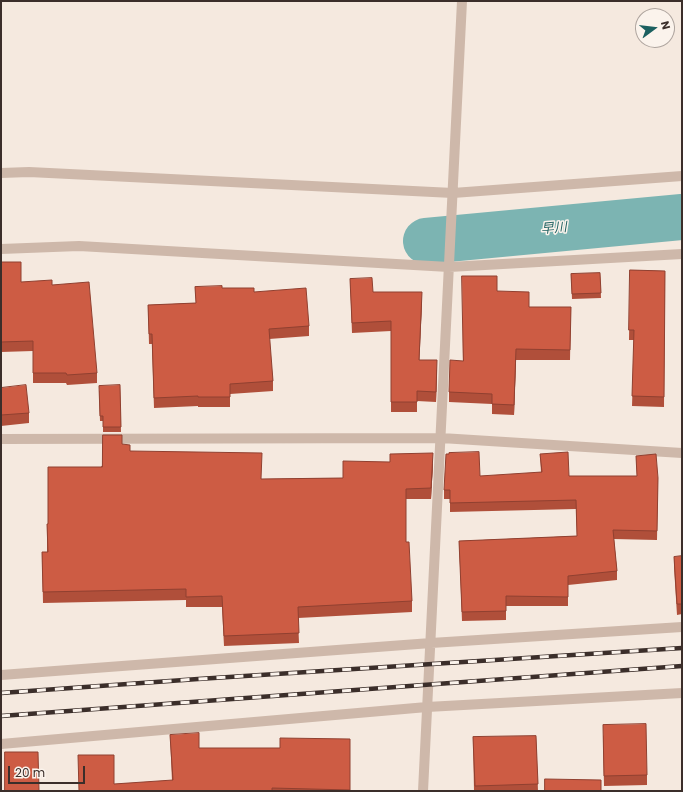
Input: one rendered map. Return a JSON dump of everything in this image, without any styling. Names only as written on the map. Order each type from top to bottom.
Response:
[{"type":"street","points":[[423,791],[462,1]]},
{"type":"street","points":[[1,173],[29,172],[453,193],[682,176]]},
{"type":"street","points":[[1,249],[79,246],[449,267],[682,254]]},
{"type":"street","points":[[1,439],[441,438],[682,453]]},
{"type":"street","points":[[1,675],[431,643],[682,627]]},
{"type":"street","points":[[1,744],[427,707],[682,693]]},
{"type":"building","points":[[1,262],[21,262],[21,282],[52,280],[52,285],[89,282],[97,373],[67,375],[66,373],[33,373],[33,341],[1,342]]},
{"type":"building","points":[[630,270],[665,271],[664,397],[632,396],[634,330],[629,330]]},
{"type":"building","points":[[600,273],[601,293],[572,294],[571,274]]},
{"type":"building","points":[[462,276],[497,276],[497,291],[529,292],[529,307],[571,307],[570,350],[516,349],[514,405],[492,404],[492,394],[449,392],[450,360],[463,361]]},
{"type":"building","points":[[372,278],[373,292],[422,292],[419,360],[437,360],[436,392],[417,391],[417,402],[391,402],[391,321],[352,323],[350,279]]},
{"type":"building","points":[[222,286],[222,288],[254,288],[254,292],[306,288],[309,326],[269,329],[273,381],[230,384],[230,397],[198,396],[154,398],[152,334],[149,334],[148,305],[196,303],[195,287]]},
{"type":"building","points":[[26,385],[29,413],[1,415],[1,388]]},
{"type":"building","points":[[120,385],[121,427],[103,427],[103,416],[100,416],[99,386]]},
{"type":"building","points":[[103,435],[122,435],[122,444],[130,445],[130,451],[262,453],[261,479],[343,478],[343,461],[390,462],[390,454],[433,453],[431,488],[406,489],[406,542],[409,542],[412,601],[298,607],[299,633],[224,636],[222,596],[186,597],[186,589],[43,592],[42,552],[48,552],[48,467],[102,467]]},
{"type":"building","points":[[479,452],[480,476],[542,472],[540,454],[568,452],[569,476],[637,476],[636,456],[656,454],[658,478],[657,531],[613,530],[617,571],[568,576],[568,597],[506,596],[506,611],[462,612],[459,541],[577,536],[576,500],[450,503],[450,490],[444,490],[446,454]]},
{"type":"building","points":[[682,556],[682,604],[677,604],[674,557]]},
{"type":"building","points":[[646,724],[647,775],[604,776],[603,725]]},
{"type":"building","points":[[199,733],[199,748],[280,748],[280,738],[350,739],[350,790],[272,788],[272,791],[79,791],[78,755],[114,755],[114,784],[173,780],[170,735]]},
{"type":"building","points":[[536,736],[538,784],[475,786],[473,737]]},
{"type":"building","points":[[5,752],[38,752],[39,791],[5,791]]},
{"type":"building","points":[[545,779],[601,780],[601,791],[545,791]]},
{"type":"waterway","name":"早川","points":[[426,241],[682,217]]},
{"type":"railway","points":[[1,693],[682,648]]},
{"type":"railway","points":[[1,716],[682,666]]}]
